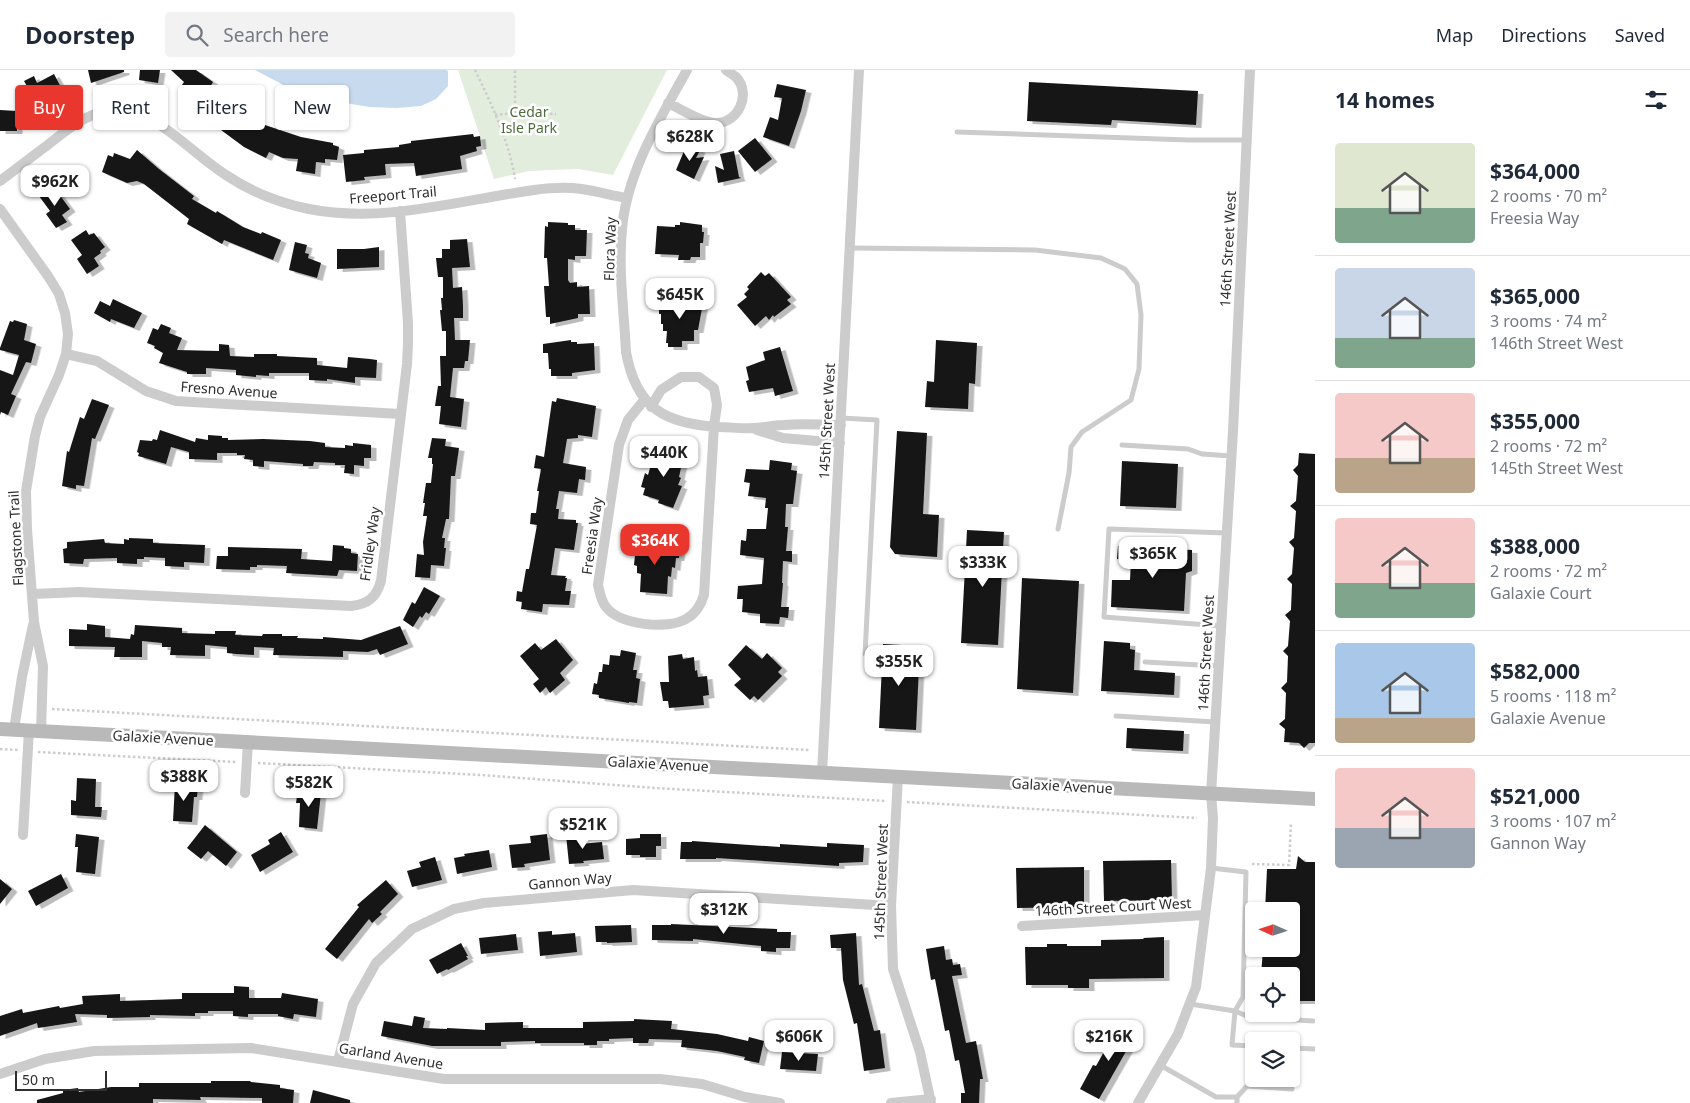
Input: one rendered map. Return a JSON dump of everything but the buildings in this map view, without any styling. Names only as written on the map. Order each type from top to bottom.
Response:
[{"type":"street","name":"Flora Way","points":[[687,70],[668,103],[631,182],[627,198],[622,229],[621,260],[626,352],[632,377],[637,388],[648,403],[669,418],[684,423],[754,428],[784,424],[841,422]]},
{"type":"street","points":[[668,103],[704,120],[714,123],[726,122],[734,117],[740,108],[742,98],[742,90],[737,78],[726,70]]},
{"type":"street","name":"145th Street West","points":[[822,773],[859,70]]},
{"type":"street","name":"146th Street West","points":[[1138,1103],[1178,1034],[1196,988],[1211,868],[1213,818],[1211,794],[1227,533],[1250,70]]},
{"type":"street","name":"Freeport Trail","points":[[0,181],[83,118],[105,111],[117,110],[139,114],[149,119],[226,176],[248,188],[273,199],[320,211],[373,214],[555,188],[582,188],[627,198]]},
{"type":"street","name":"Flagstone Trail","points":[[0,209],[59,294],[65,313],[68,334],[66,354],[40,418],[28,473],[26,510],[34,622]]},
{"type":"street","name":"Fridley Way","points":[[33,594],[79,592],[351,606],[362,604],[372,599],[378,591],[381,581],[407,364],[408,322],[400,211]]},
{"type":"street","name":"Fresno Avenue","points":[[66,354],[97,362],[146,391],[176,401],[400,414]]},
{"type":"street","points":[[648,403],[661,390],[681,377],[699,377],[714,388],[717,404],[714,426]]},
{"type":"street","name":"Freesia Way","points":[[648,403],[628,420],[621,439],[599,577],[598,585],[602,601],[619,618],[634,623],[671,624],[686,619],[698,609],[702,602],[705,587],[714,426]]},
{"type":"street","name":"Flora Way","points":[[754,428],[783,438],[840,443]]},
{"type":"street","points":[[7,729],[22,677],[34,622]]},
{"type":"street","points":[[22,835],[27,751],[35,731],[43,666],[34,622]]},
{"type":"street","name":"Galaxie Avenue","points":[[7,729],[1315,799]]},
{"type":"street","points":[[245,793],[248,742]]},
{"type":"street","name":"145th Street West","points":[[898,777],[891,906],[893,969],[920,1052],[931,1101]]},
{"type":"street","name":"Gannon Way","points":[[338,1061],[353,1004],[376,963],[412,929],[454,909],[484,902],[633,890],[891,906]]},
{"type":"street","name":"146th Street Court West","points":[[1022,926],[1205,915]]},
{"type":"street","name":"Garland Avenue","points":[[0,1074],[45,1059],[94,1051],[251,1048],[444,1079],[660,1080],[702,1084],[745,1097],[780,1103]]},
{"type":"street","points":[[891,1103],[931,1101]]},
{"type":"lane","points":[[957,132],[1188,140],[1246,140]]},
{"type":"lane","points":[[850,248],[1035,250],[1102,258],[1125,269],[1138,284],[1141,315],[1138,369],[1131,400],[1082,432],[1071,447],[1069,473],[1058,530]]},
{"type":"lane","points":[[841,422],[877,420],[865,654]]},
{"type":"lane","points":[[1122,446],[1188,449],[1202,454],[1231,456]]},
{"type":"lane","points":[[1221,626],[1104,617],[1109,529],[1227,533]]},
{"type":"lane","points":[[1145,662],[1218,666]]},
{"type":"lane","points":[[1116,716],[1215,722]]},
{"type":"lane","points":[[1211,868],[1246,872],[1243,997],[1235,1010],[1232,1045],[1245,1046]]},
{"type":"lane","points":[[1190,1004],[1235,1010],[1249,1017],[1314,1021]]},
{"type":"lane","points":[[1300,1048],[1315,1049]]},
{"type":"lane","points":[[1160,1065],[1216,1097],[1237,1100],[1247,1086],[1292,1089]]},
{"type":"path","points":[[475,70],[496,114],[512,161],[515,179]]},
{"type":"path","points":[[515,70],[515,113]]},
{"type":"path","points":[[496,114],[556,114]]},
{"type":"path","points":[[51,709],[809,750]]},
{"type":"path","points":[[0,749],[481,775],[655,788],[1197,818]]},
{"type":"path","points":[[1252,864],[1289,865],[1292,822]]},
{"type":"green space","name":"Cedar Isle Park","points":[[458,70],[667,70],[613,175],[578,169],[529,171],[494,179]]},
{"type":"water","points":[[255,70],[448,71],[448,86],[436,99],[421,106],[396,108],[369,107],[349,104],[349,85],[284,85]]}]
